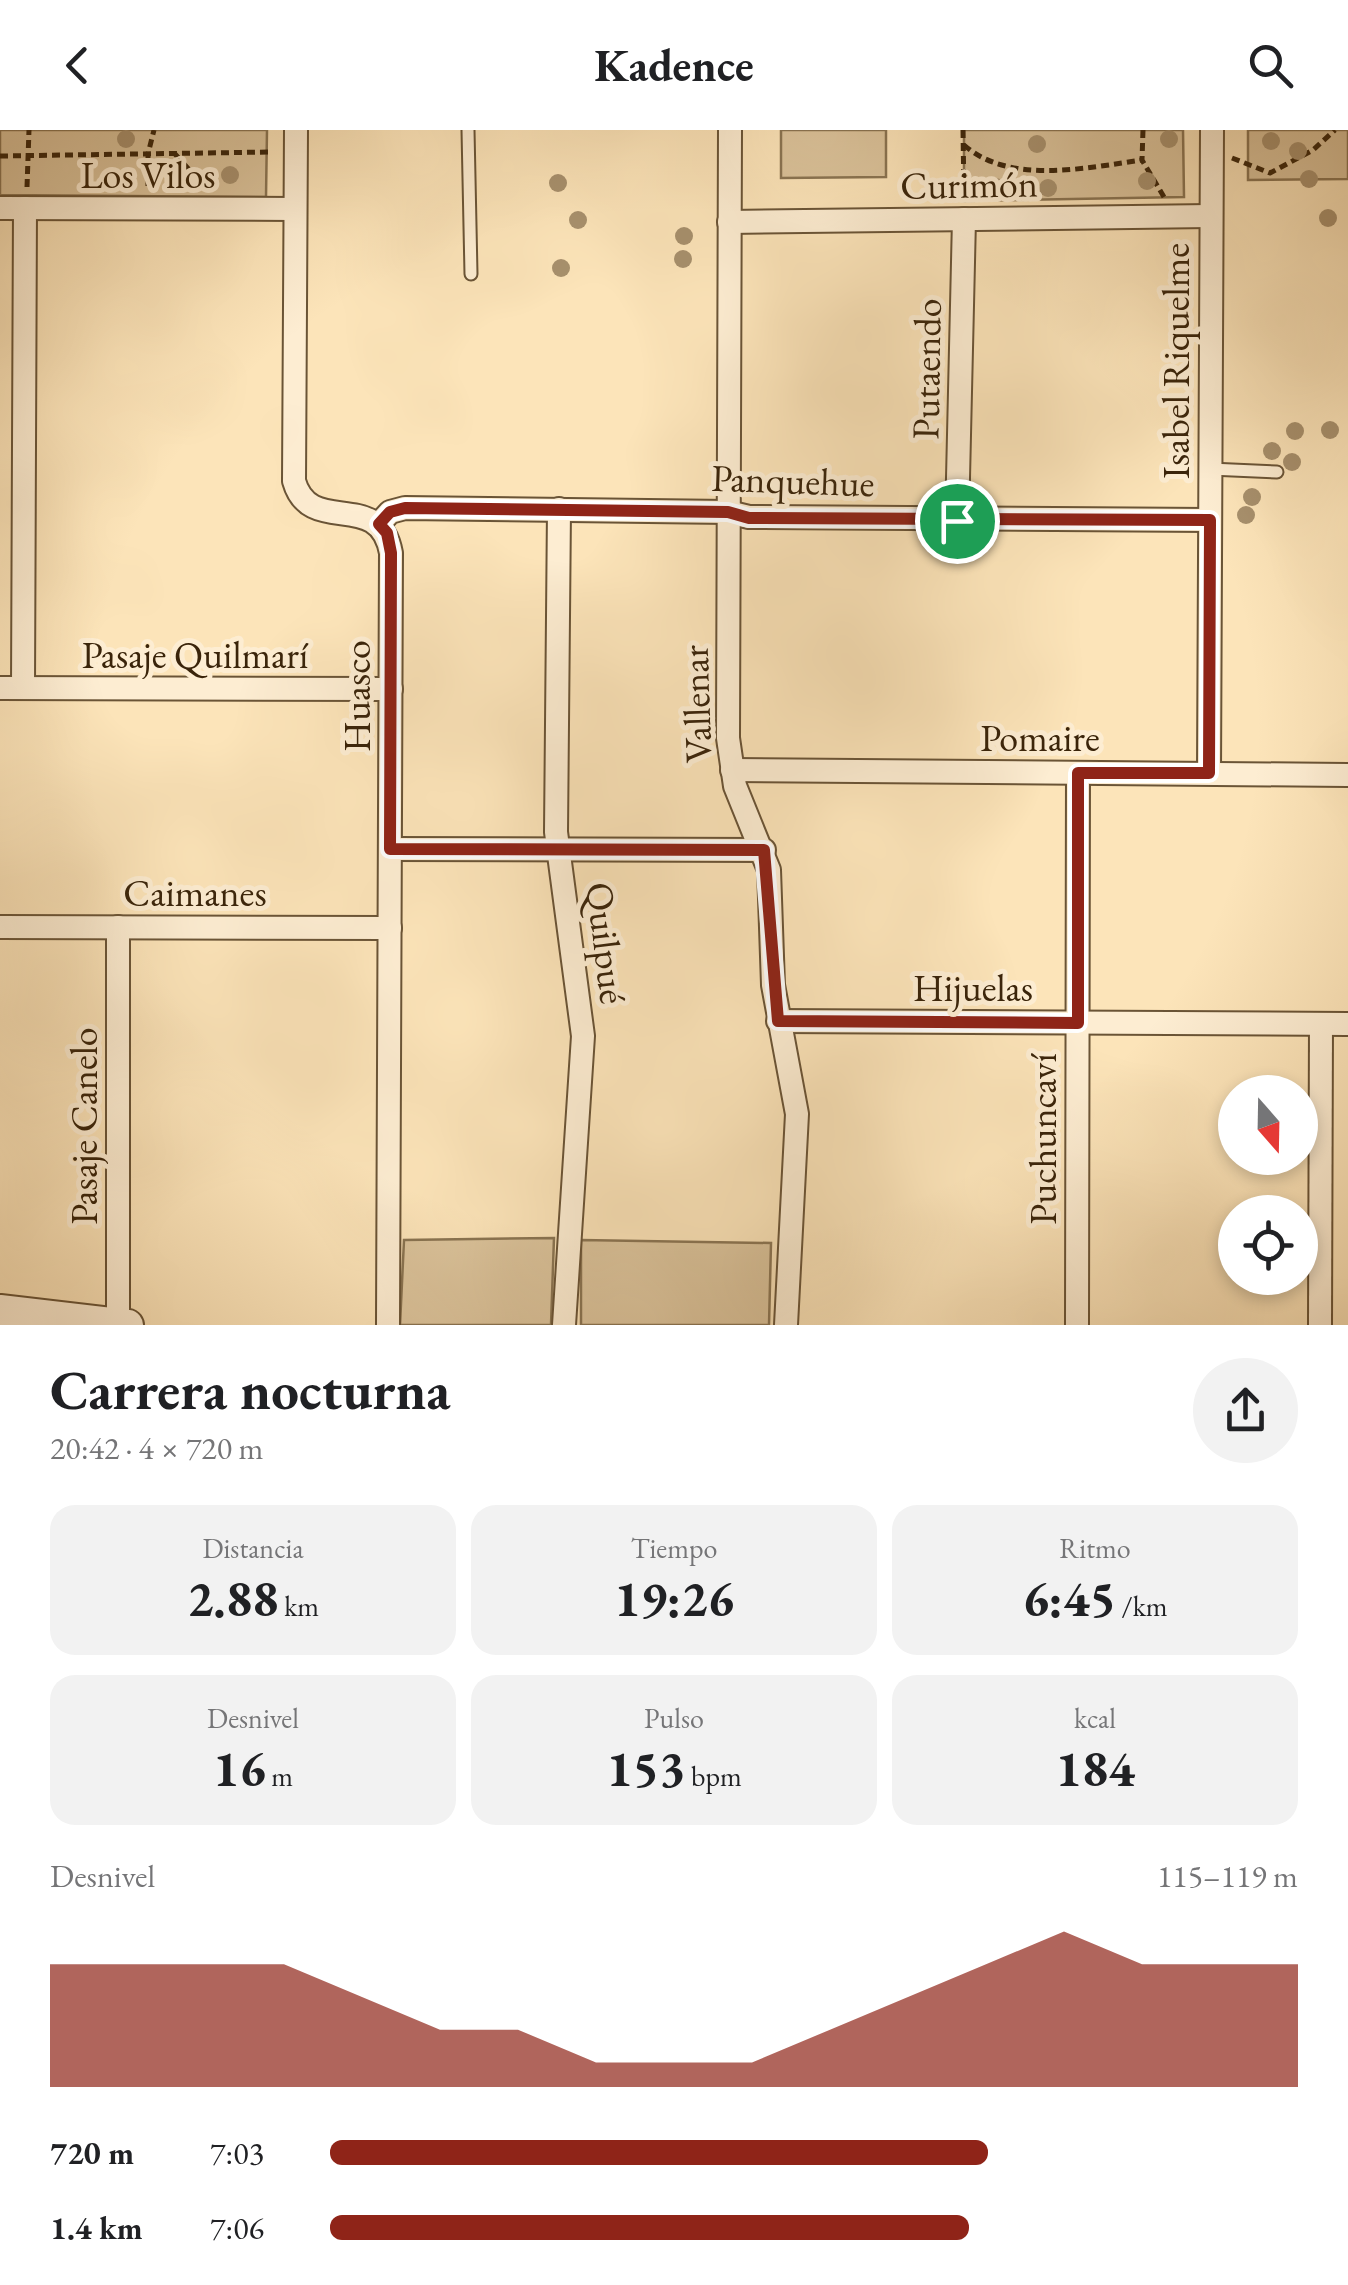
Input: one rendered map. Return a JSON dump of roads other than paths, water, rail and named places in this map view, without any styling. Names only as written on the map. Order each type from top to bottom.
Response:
[{"type":"street","name":"Vallenar","points":[[730,130],[728,512],[732,770],[764,850],[778,1021],[798,1138],[786,1325]]},
{"type":"street","name":"Isabel Riquelme","points":[[1209,773],[1212,138]]},
{"type":"street","points":[[296,141],[294,480],[303,499],[318,510],[365,517],[379,524]]},
{"type":"street","name":"Los Vilos","points":[[0,208],[295,209]]},
{"type":"street","points":[[11,688],[25,208]]},
{"type":"street","name":"Curimón","points":[[728,222],[1210,216]]},
{"type":"street","name":"Putaendo","points":[[957,521],[964,219]]},
{"type":"street","name":"Panquehue","points":[[379,524],[390,512],[405,508],[728,512],[749,518],[1210,520]]},
{"type":"street","name":"Quilpué","points":[[559,509],[559,849],[583,1036],[564,1325]]},
{"type":"street","name":"Huasco","points":[[379,524],[387,533],[391,553],[388,1325]]},
{"type":"street","name":"Pasaje Quilmarí","points":[[11,688],[390,689]]},
{"type":"street","name":"Pomaire","points":[[732,770],[1348,775]]},
{"type":"street","name":"Puchuncaví","points":[[1078,773],[1078,1325]]},
{"type":"street","points":[[390,849],[764,850]]},
{"type":"street","name":"Caimanes","points":[[0,927],[390,928]]},
{"type":"street","name":"Pasaje Canelo","points":[[118,927],[118,1324]]},
{"type":"street","name":"Hijuelas","points":[[778,1021],[1348,1024]]},
{"type":"street","points":[[1320,1325],[1321,1024]]},
{"type":"street","points":[[7,1315],[128,1325]]},
{"type":"lane","points":[[468,130],[470,274]]},
{"type":"lane","points":[[1210,469],[1277,472]]}]
